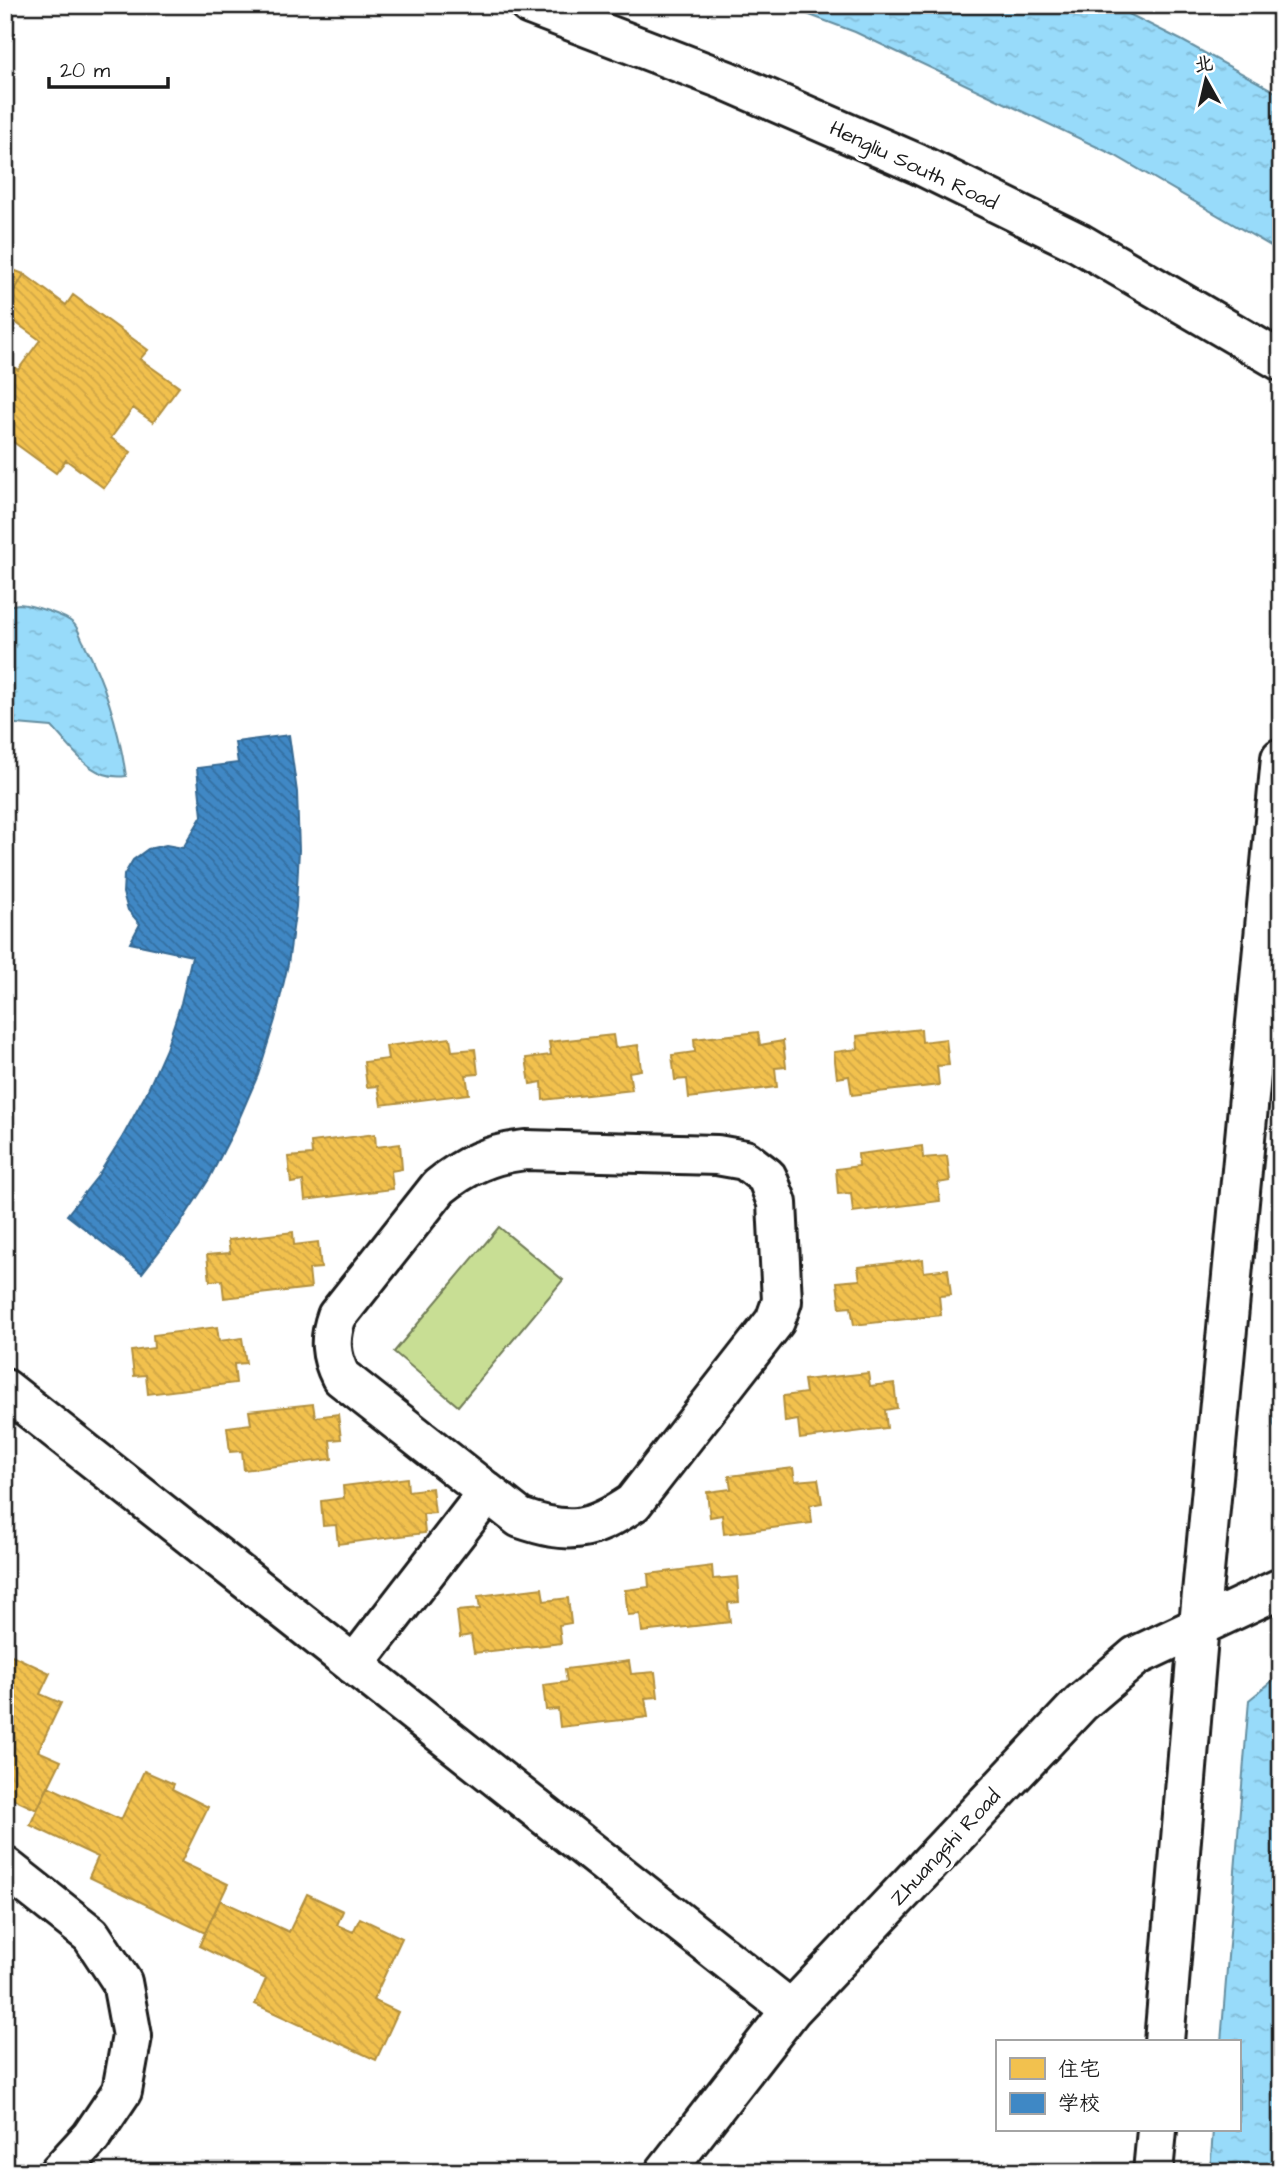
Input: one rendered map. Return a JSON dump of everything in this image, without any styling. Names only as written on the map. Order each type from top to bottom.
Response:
[{"type":"street","name":"Hengliu South Road","points":[[530,5],[725,80],[918,164],[1079,243],[1281,361]]},
{"type":"street","points":[[1164,2040],[1199,1625],[1281,758]]},
{"type":"street","points":[[525,1150],[717,1155],[745,1160],[767,1177],[778,1203],[782,1300],[775,1321],[633,1503],[608,1520],[579,1529],[549,1528],[520,1518],[487,1493],[341,1377],[334,1363],[331,1347],[337,1316],[439,1187],[457,1171],[479,1160],[525,1150]]},
{"type":"street","points":[[5,1389],[791,2010]]},
{"type":"street","points":[[354,1665],[487,1493]]},
{"type":"street","name":"Zhuangshi Road","points":[[665,2172],[791,2010],[1081,1703],[1136,1656],[1281,1588]]},
{"type":"street","points":[[5,1867],[90,1935],[122,1982],[132,2036],[122,2091],[91,2137],[59,2172]]},
{"type":"street","points":[[1153,2172],[1157,2132]]},
{"type":"green space","points":[[499,1227],[563,1280],[458,1406],[394,1352]]},
{"type":"water","points":[[783,5],[1111,5],[1281,95],[1281,252],[1114,155],[855,32]]},
{"type":"water","points":[[19,604],[56,614],[77,628],[111,708],[126,776],[103,774],[93,769],[52,727],[5,723],[5,606]]},
{"type":"water","points":[[1281,1336],[1281,1436],[1273,1424]]},
{"type":"water","points":[[1281,1674],[1281,2172],[1210,2172],[1213,2132],[1240,2132],[1240,2040],[1221,2040],[1249,1700]]},
{"type":"building: 住宅","points":[[5,267],[24,274],[5,308]]},
{"type":"building: 住宅","points":[[24,274],[66,305],[73,295],[148,350],[140,359],[179,387],[153,422],[133,408],[111,438],[131,452],[104,488],[66,460],[56,473],[5,436],[5,360],[18,370],[40,340],[5,315],[5,308]]},
{"type":"building: 住宅","points":[[921,1029],[922,1042],[946,1039],[949,1065],[937,1066],[939,1085],[852,1095],[849,1076],[837,1078],[834,1052],[858,1049],[857,1036]]},
{"type":"building: 住宅","points":[[758,1032],[760,1045],[783,1041],[786,1067],[775,1068],[777,1087],[689,1098],[687,1079],[675,1080],[672,1055],[695,1052],[694,1039]]},
{"type":"building: 住宅","points":[[613,1035],[615,1048],[638,1045],[641,1070],[629,1072],[632,1090],[543,1100],[542,1082],[530,1084],[526,1058],[551,1055],[549,1042]]},
{"type":"building: 住宅","points":[[450,1038],[452,1051],[475,1049],[478,1074],[466,1075],[469,1094],[381,1105],[378,1086],[367,1087],[364,1062],[388,1059],[386,1046]]},
{"type":"building: 住宅","points":[[375,1134],[376,1147],[400,1144],[402,1169],[391,1171],[393,1189],[305,1200],[303,1181],[291,1183],[288,1157],[312,1155],[311,1142]]},
{"type":"building: 住宅","points":[[922,1146],[923,1158],[947,1156],[950,1181],[938,1183],[940,1201],[853,1212],[851,1193],[838,1194],[836,1169],[859,1166],[858,1154]]},
{"type":"building: 住宅","points":[[293,1232],[294,1245],[318,1242],[321,1268],[309,1269],[311,1288],[224,1298],[222,1280],[210,1281],[207,1255],[230,1253],[228,1240]]},
{"type":"building: 住宅","points":[[923,1259],[924,1272],[948,1269],[951,1295],[939,1296],[941,1315],[854,1325],[851,1307],[840,1308],[837,1282],[860,1280],[858,1267]]},
{"type":"building: 住宅","points":[[217,1327],[219,1341],[242,1338],[246,1363],[234,1364],[236,1383],[148,1394],[146,1375],[134,1376],[131,1351],[154,1348],[153,1335]]},
{"type":"building: 住宅","points":[[868,1373],[870,1386],[894,1383],[897,1408],[885,1410],[887,1428],[800,1439],[798,1420],[785,1422],[783,1396],[806,1393],[804,1380]]},
{"type":"building: 住宅","points":[[313,1404],[315,1417],[338,1414],[341,1439],[330,1440],[332,1459],[244,1470],[242,1451],[230,1452],[227,1427],[251,1424],[249,1411]]},
{"type":"building: 住宅","points":[[793,1468],[795,1481],[818,1479],[822,1503],[810,1505],[812,1523],[724,1534],[722,1515],[710,1517],[707,1492],[731,1489],[729,1476]]},
{"type":"building: 住宅","points":[[407,1478],[408,1491],[432,1488],[435,1513],[423,1514],[425,1533],[338,1544],[336,1525],[323,1526],[321,1501],[344,1498],[343,1486]]},
{"type":"building: 住宅","points":[[712,1566],[713,1579],[737,1577],[739,1602],[728,1603],[730,1622],[642,1632],[640,1614],[628,1615],[625,1590],[649,1587],[648,1574]]},
{"type":"building: 住宅","points":[[542,1588],[544,1601],[568,1598],[571,1623],[559,1625],[561,1643],[474,1653],[471,1635],[460,1637],[457,1611],[480,1609],[478,1596]]},
{"type":"building: 住宅","points":[[5,1652],[50,1673],[40,1694],[61,1703],[38,1751],[61,1761],[37,1810],[5,1795]]},
{"type":"building: 住宅","points":[[629,1661],[631,1674],[655,1672],[658,1697],[645,1698],[648,1717],[560,1727],[558,1709],[546,1710],[543,1685],[567,1682],[565,1669]]},
{"type":"building: 住宅","points":[[144,1771],[174,1784],[172,1789],[208,1807],[181,1862],[228,1884],[205,1933],[89,1877],[98,1857],[30,1825],[48,1786],[121,1820]]},
{"type":"building: 住宅","points":[[307,1894],[343,1911],[337,1925],[353,1932],[360,1918],[402,1938],[373,2000],[398,2012],[376,2060],[255,2004],[266,1979],[199,1946],[220,1900],[289,1932]]},
{"type":"building: 学校","points":[[289,735],[297,792],[299,850],[296,907],[288,964],[275,1020],[258,1075],[209,1179],[178,1227],[142,1273],[67,1215],[97,1177],[146,1094],[166,1049],[192,956],[130,943],[140,924],[128,910],[123,893],[124,875],[133,860],[148,849],[166,845],[183,848],[202,816],[197,768],[238,763],[235,742]]}]
